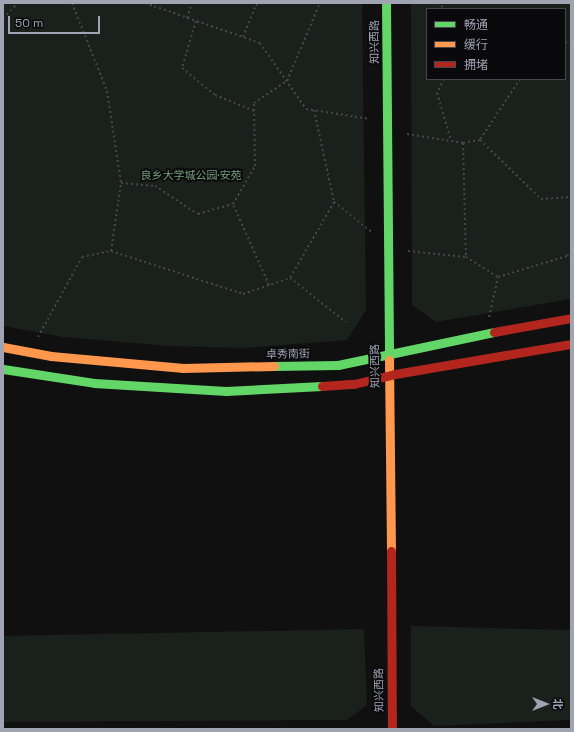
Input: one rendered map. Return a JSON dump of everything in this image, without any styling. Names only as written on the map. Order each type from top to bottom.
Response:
[{"type":"street","name":"知兴西路","points":[[386,3],[386,354],[388,376],[392,729]]},
{"type":"street","name":"卓秀南街","points":[[3,348],[51,356],[183,368],[338,365],[386,354],[571,318]]},
{"type":"street","points":[[3,369],[94,383],[226,391],[354,384],[388,376],[571,344]]},
{"type":"path","points":[[3,18],[18,3]]},
{"type":"path","points":[[72,3],[107,91],[121,183],[111,251]]},
{"type":"path","points":[[145,3],[260,43],[306,109],[370,120]]},
{"type":"path","points":[[187,18],[192,3]]},
{"type":"path","points":[[243,37],[256,4],[263,3]]},
{"type":"path","points":[[121,183],[155,186],[198,214],[233,204],[255,166],[254,103],[287,81],[320,3]]},
{"type":"path","points":[[196,21],[182,68],[215,95],[254,110]]},
{"type":"path","points":[[443,80],[436,93],[451,141]]},
{"type":"path","points":[[407,134],[463,144],[480,140],[519,80]]},
{"type":"path","points":[[314,110],[334,202],[375,234]]},
{"type":"path","points":[[480,140],[541,199],[571,197]]},
{"type":"path","points":[[463,144],[466,257]]},
{"type":"path","points":[[37,340],[82,257],[111,251],[243,294],[290,278],[334,202]]},
{"type":"path","points":[[233,204],[269,285]]},
{"type":"path","points":[[408,251],[466,257],[498,277],[567,256],[571,252]]},
{"type":"path","points":[[489,318],[498,277]]},
{"type":"path","points":[[290,278],[346,322]]},
{"type":"green space","name":"良乡大学城公园·安苑","points":[[3,3],[362,3],[366,310],[347,340],[243,348],[169,346],[63,337],[3,326]]},
{"type":"green space","points":[[411,3],[571,3],[571,299],[436,322],[412,305]]},
{"type":"green space","points":[[411,626],[571,630],[571,720],[434,726],[411,706]]},
{"type":"green space","points":[[364,629],[367,705],[347,720],[3,722],[3,636]]},
{"type":"traffic: fast","points":[[386,3],[389,360]]},
{"type":"traffic: fast","points":[[274,366],[338,365],[494,332]]},
{"type":"traffic: fast","points":[[3,369],[94,383],[226,391],[322,386]]},
{"type":"traffic: slow","points":[[3,347],[51,356],[183,368],[274,366]]},
{"type":"traffic: slow","points":[[389,360],[391,551]]},
{"type":"traffic: jam","points":[[494,332],[571,318]]},
{"type":"traffic: jam","points":[[322,386],[354,384],[395,374],[571,344]]},
{"type":"traffic: jam","points":[[391,551],[392,729]]}]
